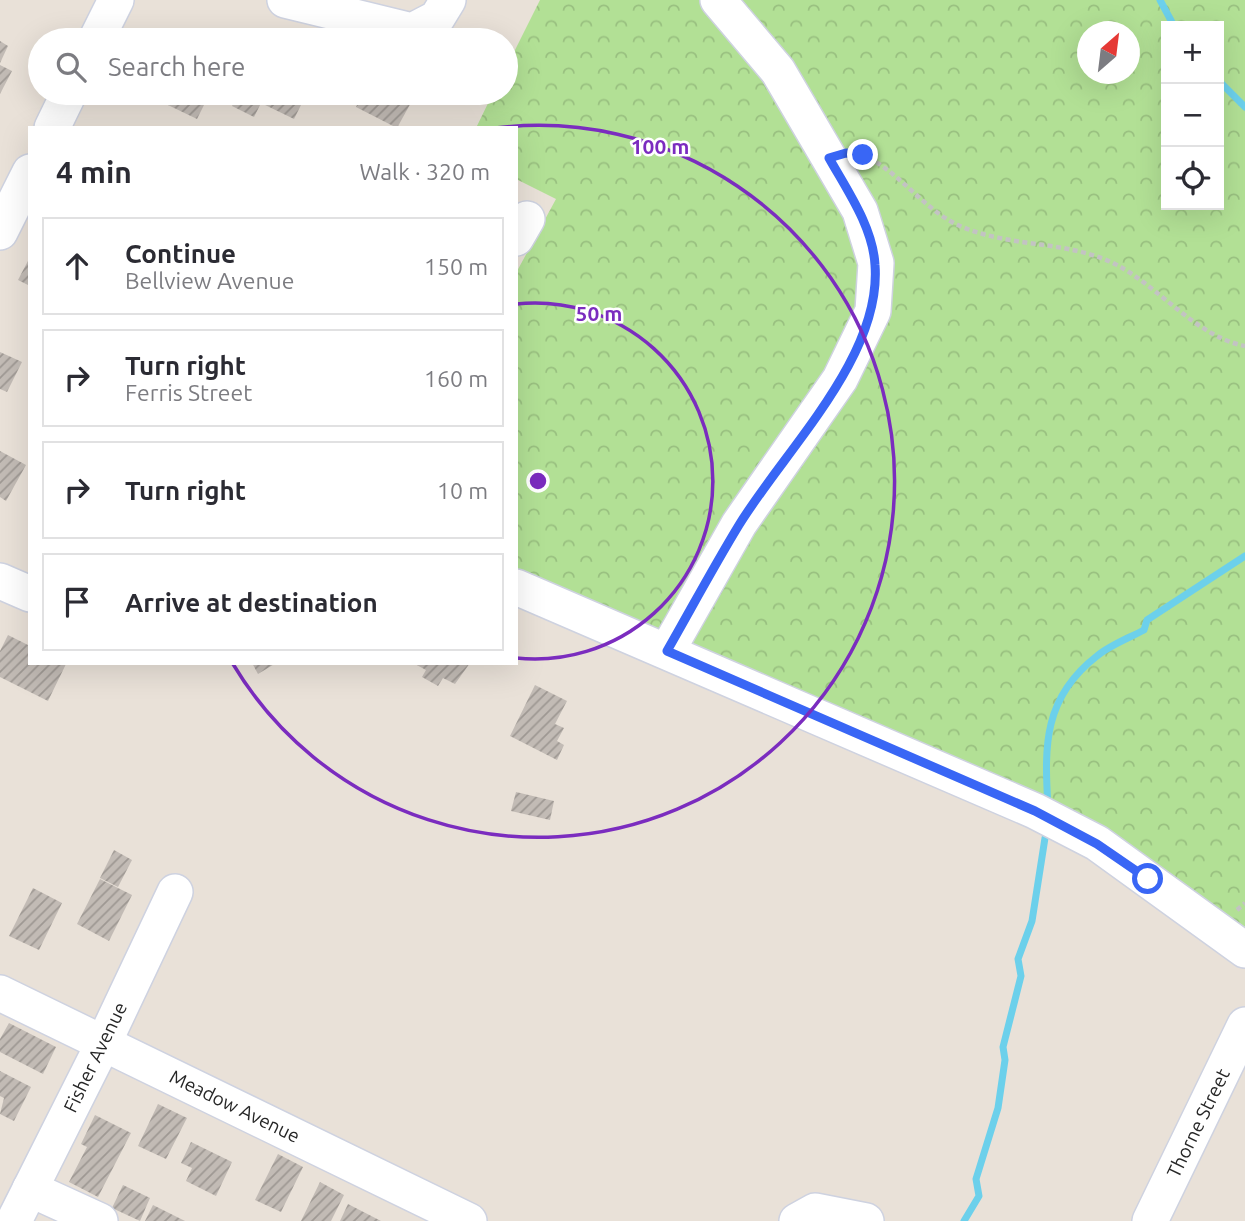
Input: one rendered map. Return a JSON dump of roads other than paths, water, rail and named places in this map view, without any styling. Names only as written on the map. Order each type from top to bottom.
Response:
[{"type":"street","points":[[102,28],[116,0]]},
{"type":"street","points":[[285,0],[400,28]]},
{"type":"street","points":[[418,28],[437,18],[448,0]]},
{"type":"street","points":[[667,651],[739,524],[840,379],[873,311],[876,263],[860,211],[778,71],[718,0]]},
{"type":"street","points":[[53,126],[63,105]]},
{"type":"street","points":[[0,232],[28,176]]},
{"type":"street","points":[[0,581],[28,593]]},
{"type":"street","points":[[518,588],[1035,811],[1097,844],[1245,950]]},
{"type":"street","name":"Fisher Avenue","points":[[13,1221],[104,1042],[174,892]]},
{"type":"street","name":"Meadow Avenue","points":[[0,993],[104,1042],[452,1217]]},
{"type":"street","name":"Thorne Street","points":[[1150,1221],[1245,1025]]},
{"type":"street","points":[[30,1189],[100,1221]]},
{"type":"street","points":[[797,1221],[816,1211],[866,1221]]},
{"type":"waterway","points":[[1160,0],[1171,21]]},
{"type":"waterway","points":[[1222,84],[1245,107]]},
{"type":"waterway","points":[[1048,806],[1047,763],[1051,723],[1066,688],[1102,652],[1144,630],[1147,620],[1245,556]]},
{"type":"waterway","points":[[964,1221],[979,1196],[976,1179],[998,1108],[1005,1060],[1003,1047],[1021,976],[1018,959],[1032,921],[1045,838]]}]
